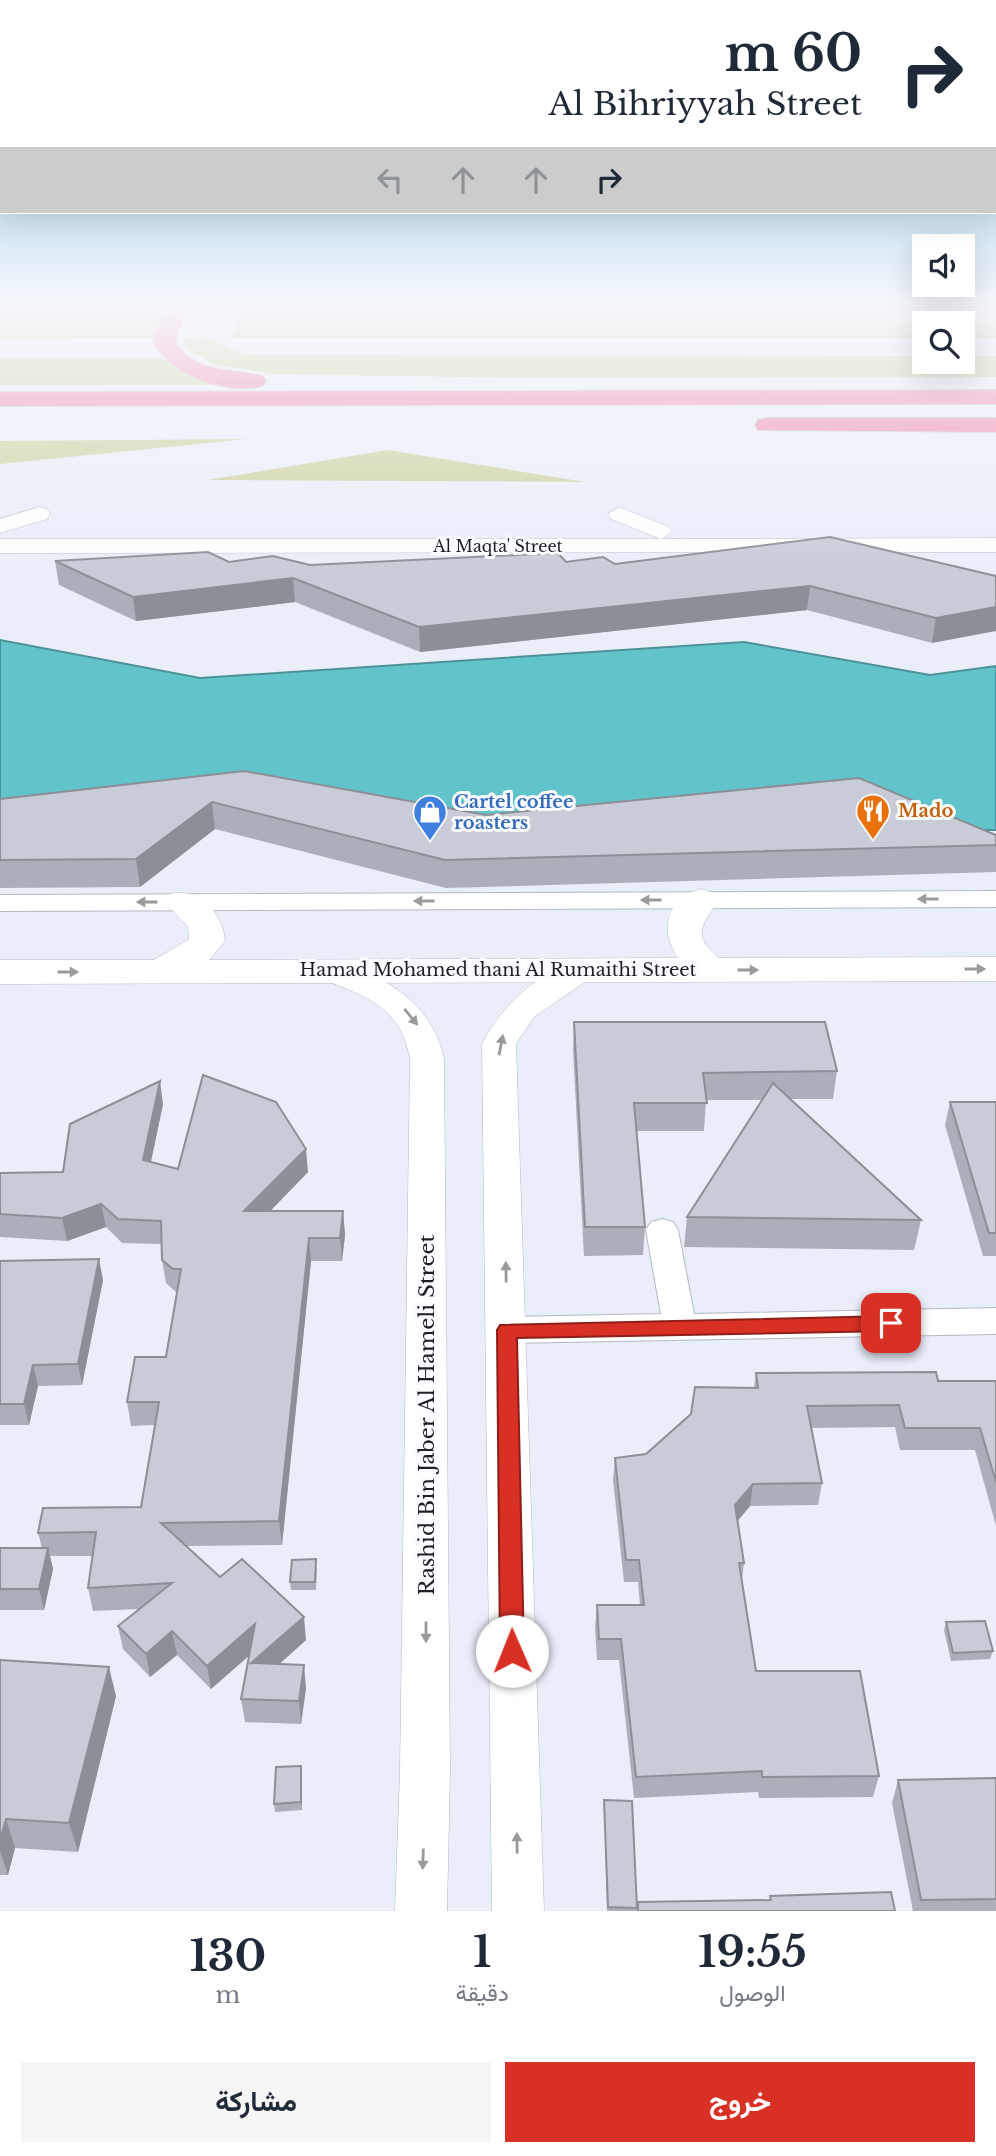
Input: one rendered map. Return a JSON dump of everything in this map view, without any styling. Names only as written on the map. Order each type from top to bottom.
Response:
[{"type":"highway","points":[[661,395],[694,399]]},
{"type":"highway","points":[[0,399],[996,397]]},
{"type":"highway","points":[[750,425],[996,425]]},
{"type":"highway","points":[[857,425],[996,436]]},
{"type":"main road","points":[[701,900],[685,918],[682,929],[689,951],[710,970]]},
{"type":"main road","points":[[161,972],[199,950],[206,942],[206,924],[183,902]]},
{"type":"main road","name":"Hamad Mohamed thani Al Rumaithi Street","points":[[0,972],[996,969]]},
{"type":"street","points":[[0,526],[39,514]]},
{"type":"street","points":[[619,514],[672,536]]},
{"type":"street","name":"Al Maqta' Street","points":[[0,546],[996,531]]},
{"type":"street","name":"Al Maqta' Street","points":[[0,532],[672,536],[996,545]]},
{"type":"street","points":[[0,903],[996,899]]},
{"type":"street","points":[[518,1911],[499,1044],[506,1026],[520,1009],[581,970]]},
{"type":"street","name":"Rashid Bin Jaber Al Hameli Street","points":[[332,972],[374,988],[408,1011],[422,1034],[428,1059],[425,1771],[421,1911]]},
{"type":"street","points":[[662,1230],[680,1327]]},
{"type":"street","points":[[507,1330],[996,1321]]},
{"type":"green space","points":[[247,439],[0,464],[0,441]]},
{"type":"green space","points":[[388,450],[585,482],[207,480]]},
{"type":"water","points":[[0,640],[200,678],[744,642],[930,675],[996,666],[996,830],[500,829],[0,813]]},
{"type":"building","points":[[830,537],[996,576],[996,607],[936,618],[810,586],[419,627],[293,578],[133,597],[55,561],[208,552],[229,562],[273,556],[310,565],[558,553],[566,562],[603,557],[615,564]]},
{"type":"building","points":[[244,771],[486,815],[859,778],[996,835],[996,845],[445,860],[212,802],[136,859],[0,860],[0,799]]},
{"type":"building","points":[[574,1022],[825,1022],[837,1071],[703,1073],[707,1103],[634,1103],[645,1227],[585,1227]]},
{"type":"building","points":[[203,1075],[276,1102],[306,1149],[244,1211],[343,1211],[340,1238],[309,1238],[279,1521],[161,1523],[220,1577],[242,1559],[304,1617],[251,1663],[304,1665],[299,1701],[241,1699],[255,1624],[207,1666],[172,1631],[146,1654],[118,1626],[172,1583],[88,1588],[96,1532],[38,1533],[43,1508],[141,1507],[159,1402],[127,1402],[135,1357],[166,1357],[181,1269],[173,1269],[162,1260],[161,1221],[118,1219],[101,1204],[62,1218],[0,1214],[0,1173],[63,1172],[70,1124],[160,1081],[143,1160],[178,1169]]},
{"type":"building","points":[[773,1083],[921,1220],[687,1217]]},
{"type":"building","points":[[950,1102],[996,1102],[996,1233],[989,1233]]},
{"type":"building","points":[[99,1259],[78,1364],[33,1365],[24,1404],[0,1404],[0,1261]]},
{"type":"building","points":[[936,1372],[938,1381],[996,1381],[996,1482],[980,1428],[905,1428],[899,1405],[807,1406],[822,1483],[753,1484],[735,1505],[744,1563],[739,1563],[756,1671],[860,1671],[879,1776],[762,1777],[762,1771],[636,1777],[621,1639],[599,1639],[597,1605],[644,1605],[639,1560],[626,1560],[615,1458],[646,1454],[691,1414],[695,1387],[758,1388],[756,1373]]},
{"type":"building","points":[[0,1548],[48,1548],[39,1589],[0,1589]]},
{"type":"building","points":[[316,1559],[315,1582],[290,1582],[292,1560]]},
{"type":"building","points":[[985,1621],[993,1651],[953,1653],[946,1622]]},
{"type":"building","points":[[0,1660],[109,1667],[69,1823],[6,1819],[0,1840]]},
{"type":"building","points":[[301,1766],[301,1802],[274,1804],[276,1767]]},
{"type":"building","points":[[996,1778],[996,1899],[921,1900],[898,1780]]},
{"type":"building","points":[[604,1800],[632,1801],[637,1908],[608,1907]]},
{"type":"building","points":[[891,1892],[895,1911],[638,1911],[638,1902],[771,1900],[770,1896]]},
{"type":"place","name":"Mado","points":[[873,841]]},
{"type":"place","name":"Cartel coffee roasters","points":[[430,842]]},
{"type":"route","points":[[512,1651],[507,1330],[891,1323]]}]
